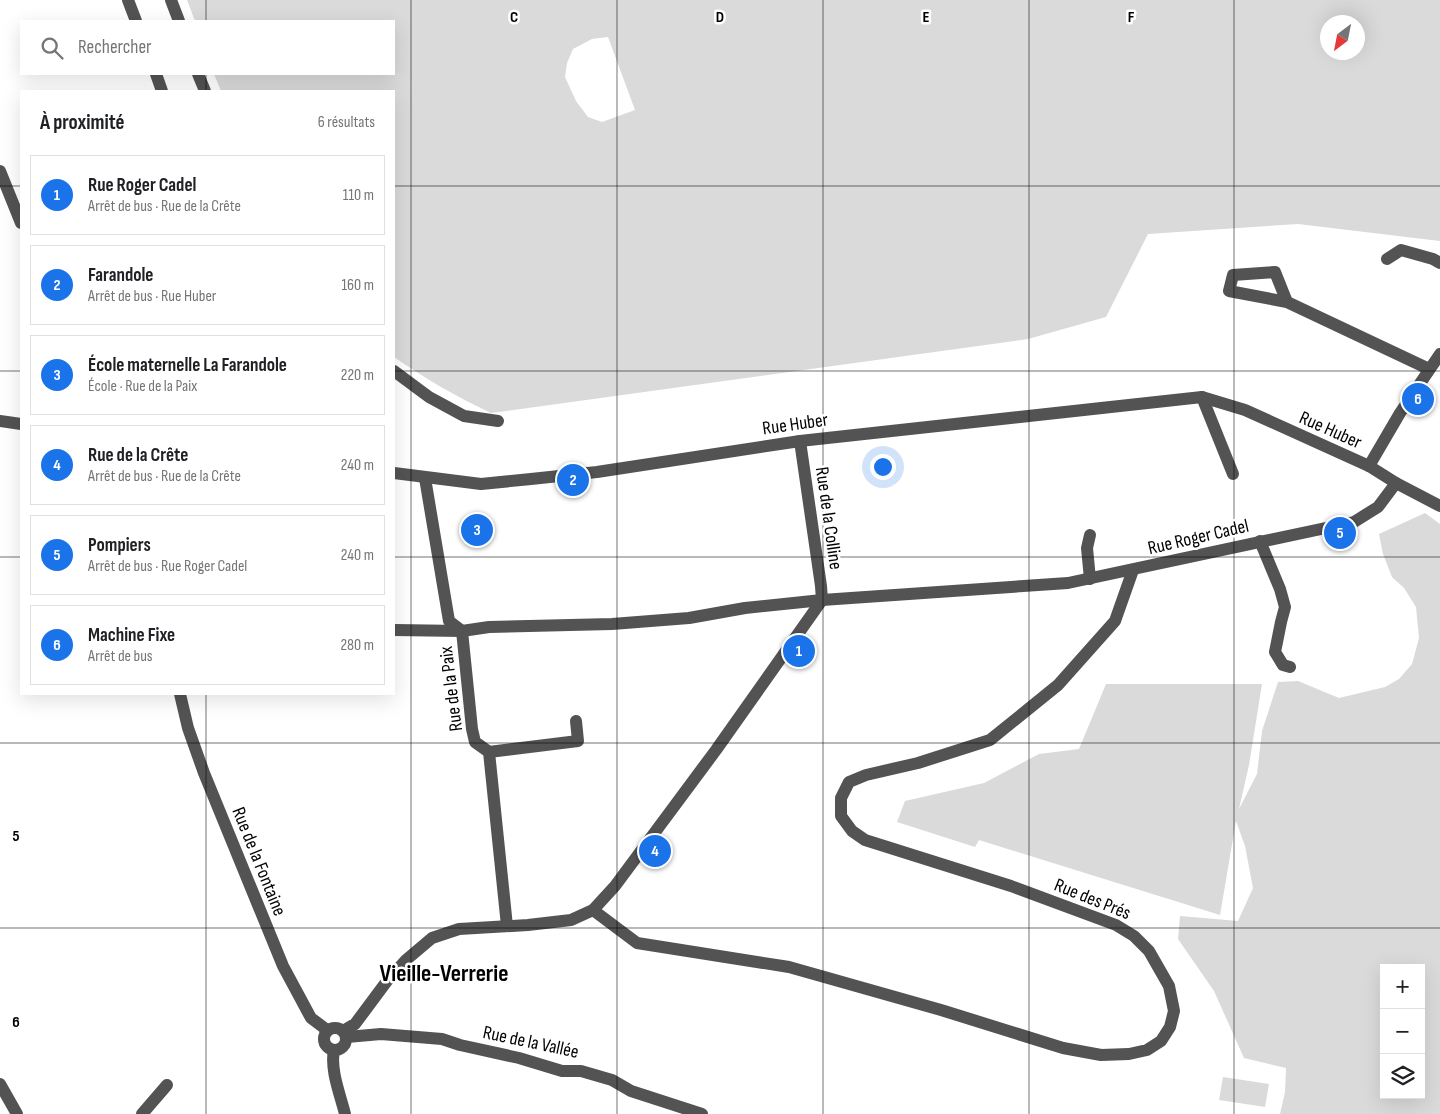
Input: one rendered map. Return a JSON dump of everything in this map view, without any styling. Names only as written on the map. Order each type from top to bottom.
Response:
[{"type":"street","points":[[128,0],[136,20]]},
{"type":"street","points":[[171,0],[179,20]]},
{"type":"street","points":[[156,75],[162,90]]},
{"type":"street","points":[[198,75],[205,90]]},
{"type":"street","points":[[0,171],[20,221]]},
{"type":"street","points":[[1387,259],[1401,250],[1434,259],[1440,263]]},
{"type":"street","points":[[1287,302],[1430,369]]},
{"type":"street","points":[[1369,466],[1400,413],[1440,354]]},
{"type":"street","points":[[395,372],[429,397],[464,416],[498,421]]},
{"type":"street","points":[[1202,396],[1233,474]]},
{"type":"street","name":"Rue Huber","points":[[395,473],[481,484],[531,480],[597,472],[800,441],[1202,396],[1245,410],[1369,466],[1396,483],[1440,506]]},
{"type":"street","points":[[0,421],[20,424]]},
{"type":"street","name":"Rue de la Colline","points":[[800,441],[822,600]]},
{"type":"street","name":"Rue de la Paix","points":[[425,478],[449,621],[462,630],[475,742],[489,752]]},
{"type":"street","name":"Rue Roger Cadel","points":[[395,630],[462,630],[489,627],[612,624],[689,618],[744,608],[822,600],[1068,583],[1354,522],[1378,507],[1396,483]]},
{"type":"street","points":[[1090,535],[1087,548],[1090,579]]},
{"type":"street","points":[[1260,541],[1280,589],[1285,607],[1275,652],[1283,665],[1290,667]]},
{"type":"street","name":"Rue des Prés","points":[[592,910],[637,943],[789,967],[940,1010],[1063,1048],[1101,1055],[1129,1054],[1147,1050],[1161,1041],[1170,1027],[1174,1011],[1169,986],[1149,951],[1134,936],[1116,924],[1011,886],[865,840],[852,831],[841,816],[841,798],[849,782],[866,775],[918,763],[990,740],[1058,685],[1115,621],[1133,570]]},
{"type":"street","points":[[334,1050],[345,1045],[345,1034],[355,1024],[387,981],[406,960],[432,938],[459,930],[571,920],[592,910],[615,886],[716,750],[822,600]]},
{"type":"street","name":"Rue de la Fontaine","points":[[180,695],[188,728],[204,773],[283,966],[312,1018],[327,1030],[324,1040],[329,1048],[334,1050],[332,1058],[345,1114]]},
{"type":"street","points":[[507,926],[489,752],[578,741],[576,722]]},
{"type":"street","points":[[327,1030],[338,1027],[345,1034]]},
{"type":"street","name":"Rue de la Vallée","points":[[345,1034],[380,1034],[442,1039],[562,1071],[581,1071],[612,1080],[630,1091],[702,1114]]},
{"type":"street","points":[[0,1084],[18,1114]]},
{"type":"street","points":[[142,1114],[167,1085]]},
{"type":"shaded area","points":[[187,0],[1440,0],[1440,241],[1298,224],[1148,234],[1106,317],[1028,339],[491,413],[441,387],[395,358],[395,90],[221,90],[214,75],[395,75],[395,20],[195,20]],"holes":[[[608,37],[635,110],[602,122],[588,117],[576,101],[565,77],[567,63],[573,49],[592,39]]]},
{"type":"shaded area","points":[[1425,513],[1440,524],[1440,1114],[1280,1114],[1285,1092],[1286,1068],[1244,1058],[1214,991],[1178,939],[1180,916],[1238,921],[1253,888],[1245,846],[1236,821],[1220,915],[979,840],[975,847],[897,822],[905,801],[984,783],[1039,754],[1079,749],[1106,684],[1262,684],[1249,765],[1239,809],[1257,774],[1262,731],[1278,682],[1298,681],[1339,698],[1385,687],[1399,679],[1412,664],[1419,638],[1416,607],[1404,588],[1392,577],[1383,554],[1379,534]]},
{"type":"shaded area","points":[[1223,1077],[1269,1084],[1265,1107],[1219,1100]]},
{"type":"place","name":"Machine Fixe","points":[[1418,399]]},
{"type":"place","name":"Farandole","points":[[573,480]]},
{"type":"place","name":"École maternelle La Farandole","points":[[477,530]]},
{"type":"place","name":"Pompiers","points":[[1340,533]]},
{"type":"place","name":"Rue Roger Cadel","points":[[799,651]]},
{"type":"place","name":"Rue de la Crête","points":[[655,851]]},
{"type":"district","name":"Vieille-Verrerie","points":[[444,973]]}]
